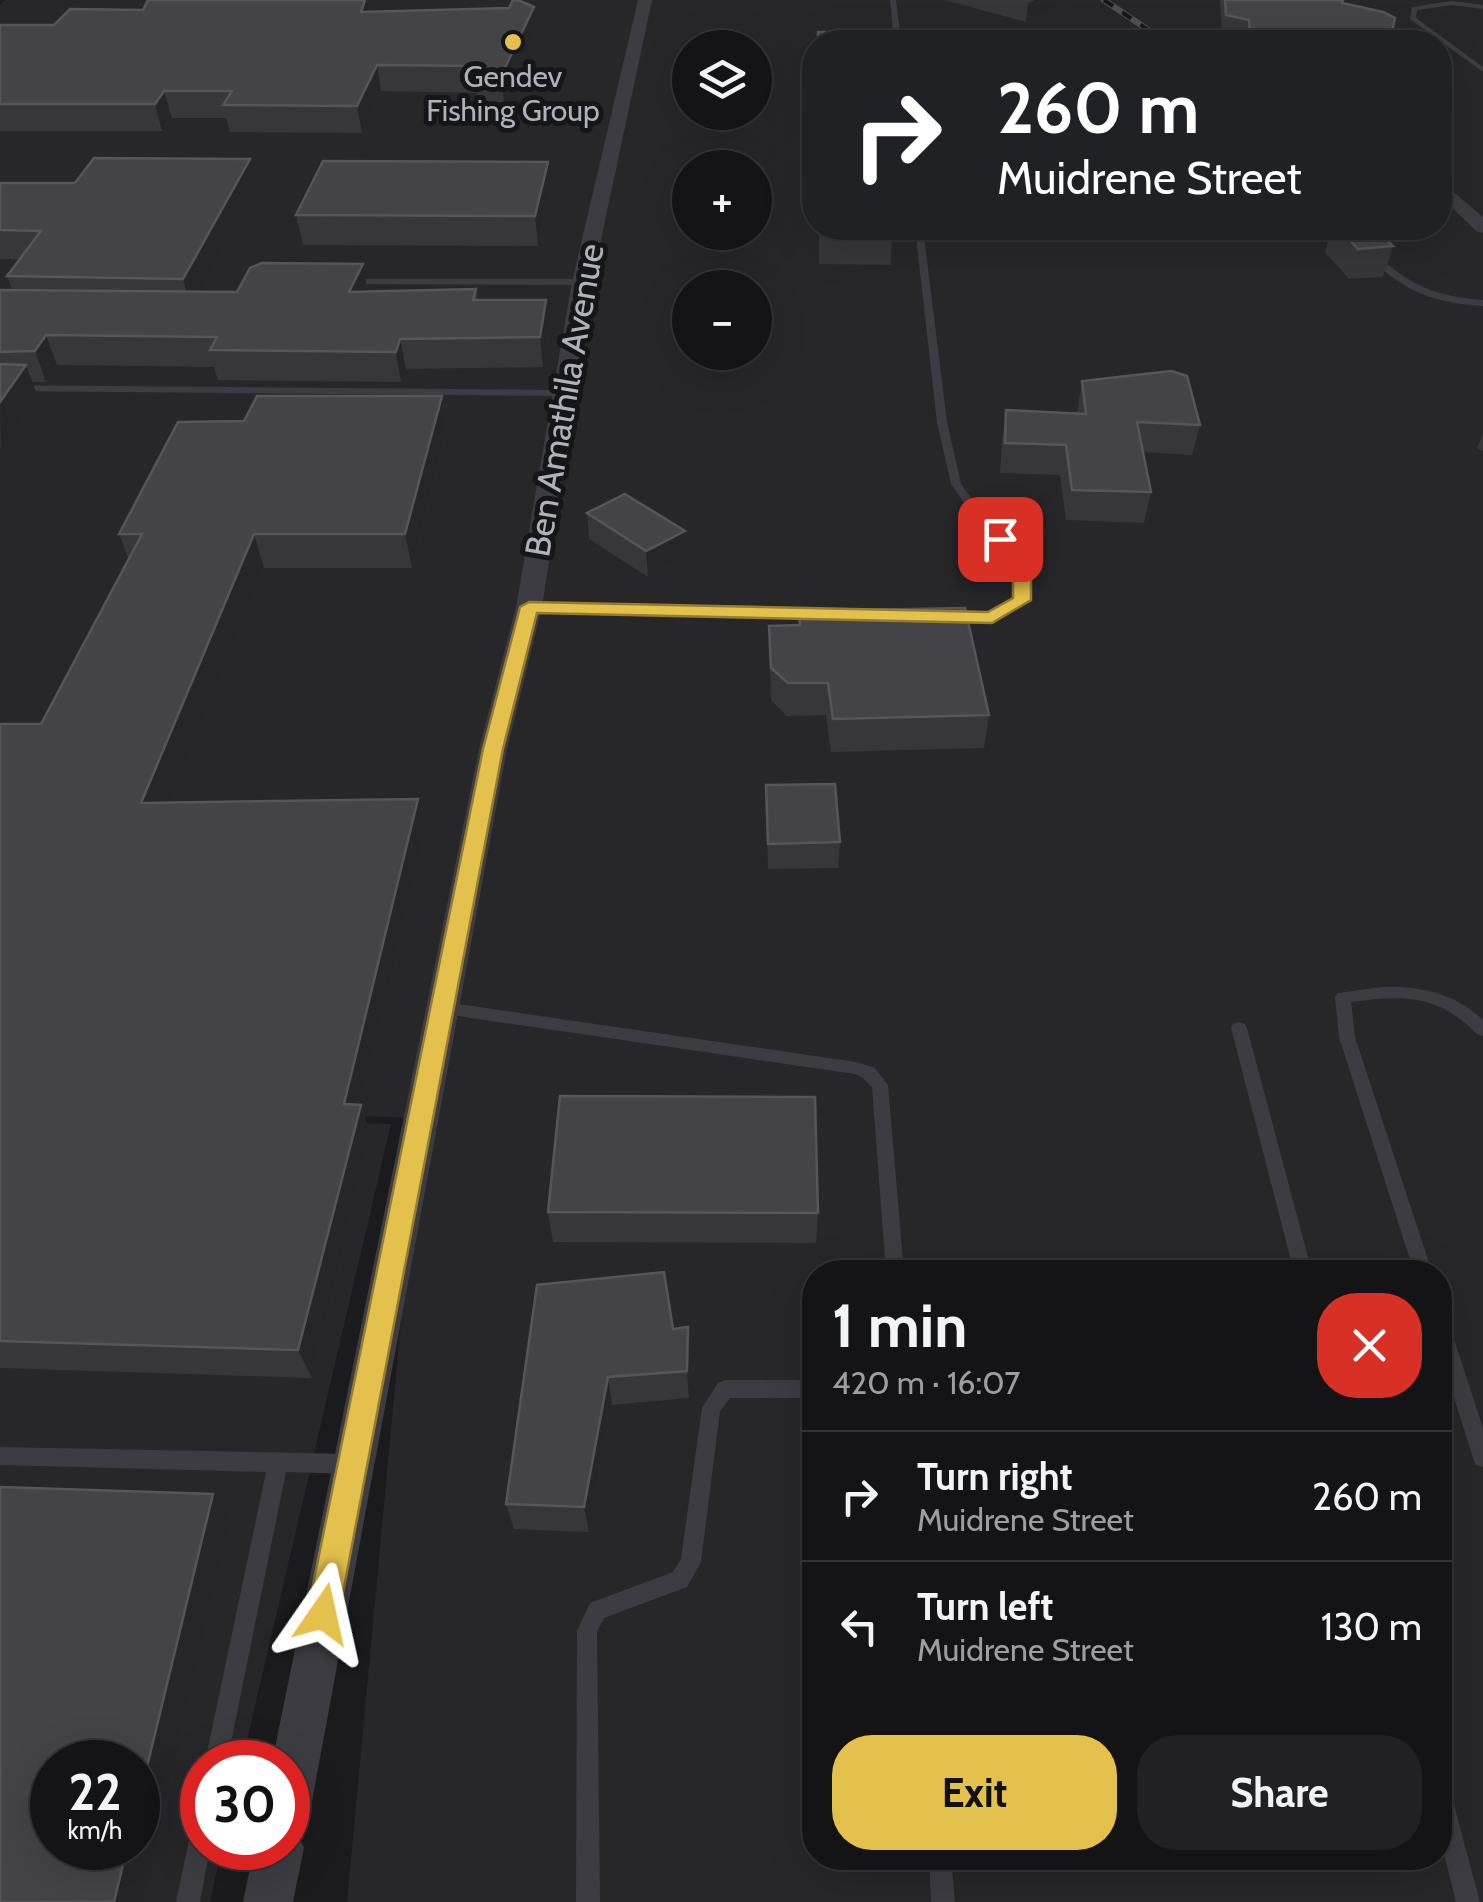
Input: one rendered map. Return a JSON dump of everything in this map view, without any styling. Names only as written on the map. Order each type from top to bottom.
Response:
[{"type":"street","name":"Ben Amathila Avenue","points":[[300,1740],[493,749],[529,607],[582,282],[644,0]]},
{"type":"street","points":[[1452,206],[1483,227]]},
{"type":"street","points":[[268,1902],[274,1870]]},
{"type":"lane","points":[[893,0],[897,30]]},
{"type":"lane","points":[[1429,30],[1413,18],[1414,8],[1427,4],[1483,6]]},
{"type":"lane","points":[[1452,47],[1483,70]]},
{"type":"lane","points":[[920,240],[942,422],[956,484],[978,516],[1022,562],[1022,600],[992,617],[934,616]]},
{"type":"lane","points":[[1355,240],[1413,291],[1451,302],[1483,303]]},
{"type":"lane","points":[[335,282],[582,282]]},
{"type":"lane","points":[[0,388],[564,393]]},
{"type":"lane","points":[[529,607],[838,614]]},
{"type":"lane","points":[[1419,1260],[1348,1037],[1343,998],[1400,990],[1463,1008],[1483,1030]]},
{"type":"lane","points":[[444,1008],[869,1073],[880,1085],[893,1260]]},
{"type":"lane","points":[[1238,1028],[1300,1260]]},
{"type":"lane","points":[[1452,1361],[1483,1458]]},
{"type":"lane","points":[[588,1902],[587,1632],[598,1610],[680,1580],[690,1562],[711,1408],[725,1389],[802,1389]]},
{"type":"lane","points":[[0,1456],[352,1464]]},
{"type":"lane","points":[[221,1740],[278,1462]]},
{"type":"lane","points":[[1452,1840],[1468,1902]]},
{"type":"lane","points":[[188,1902],[194,1870]]},
{"type":"lane","points":[[941,1870],[943,1902]]},
{"type":"shaded area","points":[[5,0],[1483,0],[1483,1902],[347,1902],[420,1118],[0,1106],[0,5]]},
{"type":"shaded area","points":[[0,1111],[391,1124],[247,1740],[180,1740],[180,1870],[217,1870],[210,1902],[0,1902]]},
{"type":"building","points":[[148,0],[365,0],[361,12],[509,8],[513,0],[534,7],[501,76],[475,75],[479,66],[377,65],[357,106],[223,105],[232,91],[164,91],[155,104],[0,104],[0,25],[54,25],[70,9],[143,10]]},
{"type":"building","points":[[1225,0],[1343,0],[1342,3],[1395,18],[1392,30],[1250,30],[1249,20],[1226,15]]},
{"type":"building","points":[[94,158],[250,159],[183,279],[7,276],[41,231],[0,230],[0,183],[75,183]]},
{"type":"building","points":[[323,161],[548,162],[535,216],[296,215]]},
{"type":"building","points":[[1350,240],[1386,240],[1393,246],[1358,249]]},
{"type":"building","points":[[262,263],[363,264],[349,292],[476,289],[473,300],[546,300],[540,337],[400,339],[396,352],[210,350],[217,337],[46,335],[35,351],[0,352],[0,290],[237,292],[250,268]]},
{"type":"building","points":[[0,364],[26,365],[0,402]]},
{"type":"building","points":[[1171,371],[1187,376],[1200,425],[1137,422],[1151,492],[1072,490],[1066,445],[1005,443],[1006,410],[1086,414],[1082,381]]},
{"type":"building","points":[[257,396],[442,396],[405,534],[254,534],[141,803],[418,799],[344,1104],[361,1105],[298,1350],[0,1341],[0,724],[41,724],[142,534],[119,534],[178,422],[244,421]]},
{"type":"building","points":[[625,494],[685,531],[646,551],[587,513]]},
{"type":"building","points":[[965,608],[989,715],[833,719],[828,683],[788,683],[771,668],[769,626],[800,625],[799,611]]},
{"type":"building","points":[[835,784],[840,842],[768,844],[766,785]]},
{"type":"building","points":[[560,1096],[815,1097],[818,1213],[548,1212]]},
{"type":"building","points":[[664,1272],[673,1329],[688,1327],[687,1371],[608,1377],[584,1507],[506,1504],[537,1285]]},
{"type":"building","points":[[0,1487],[213,1494],[153,1740],[30,1740],[30,1870],[122,1870],[114,1902],[0,1902]]},
{"type":"railway","points":[[1104,0],[1148,30]]},
{"type":"place","name":"Gendev Fishing Group","points":[[513,42]]},
{"type":"route","points":[[323,1614],[420,1138],[493,749],[529,607],[992,617],[1022,600],[1022,562],[1000,539]]}]
